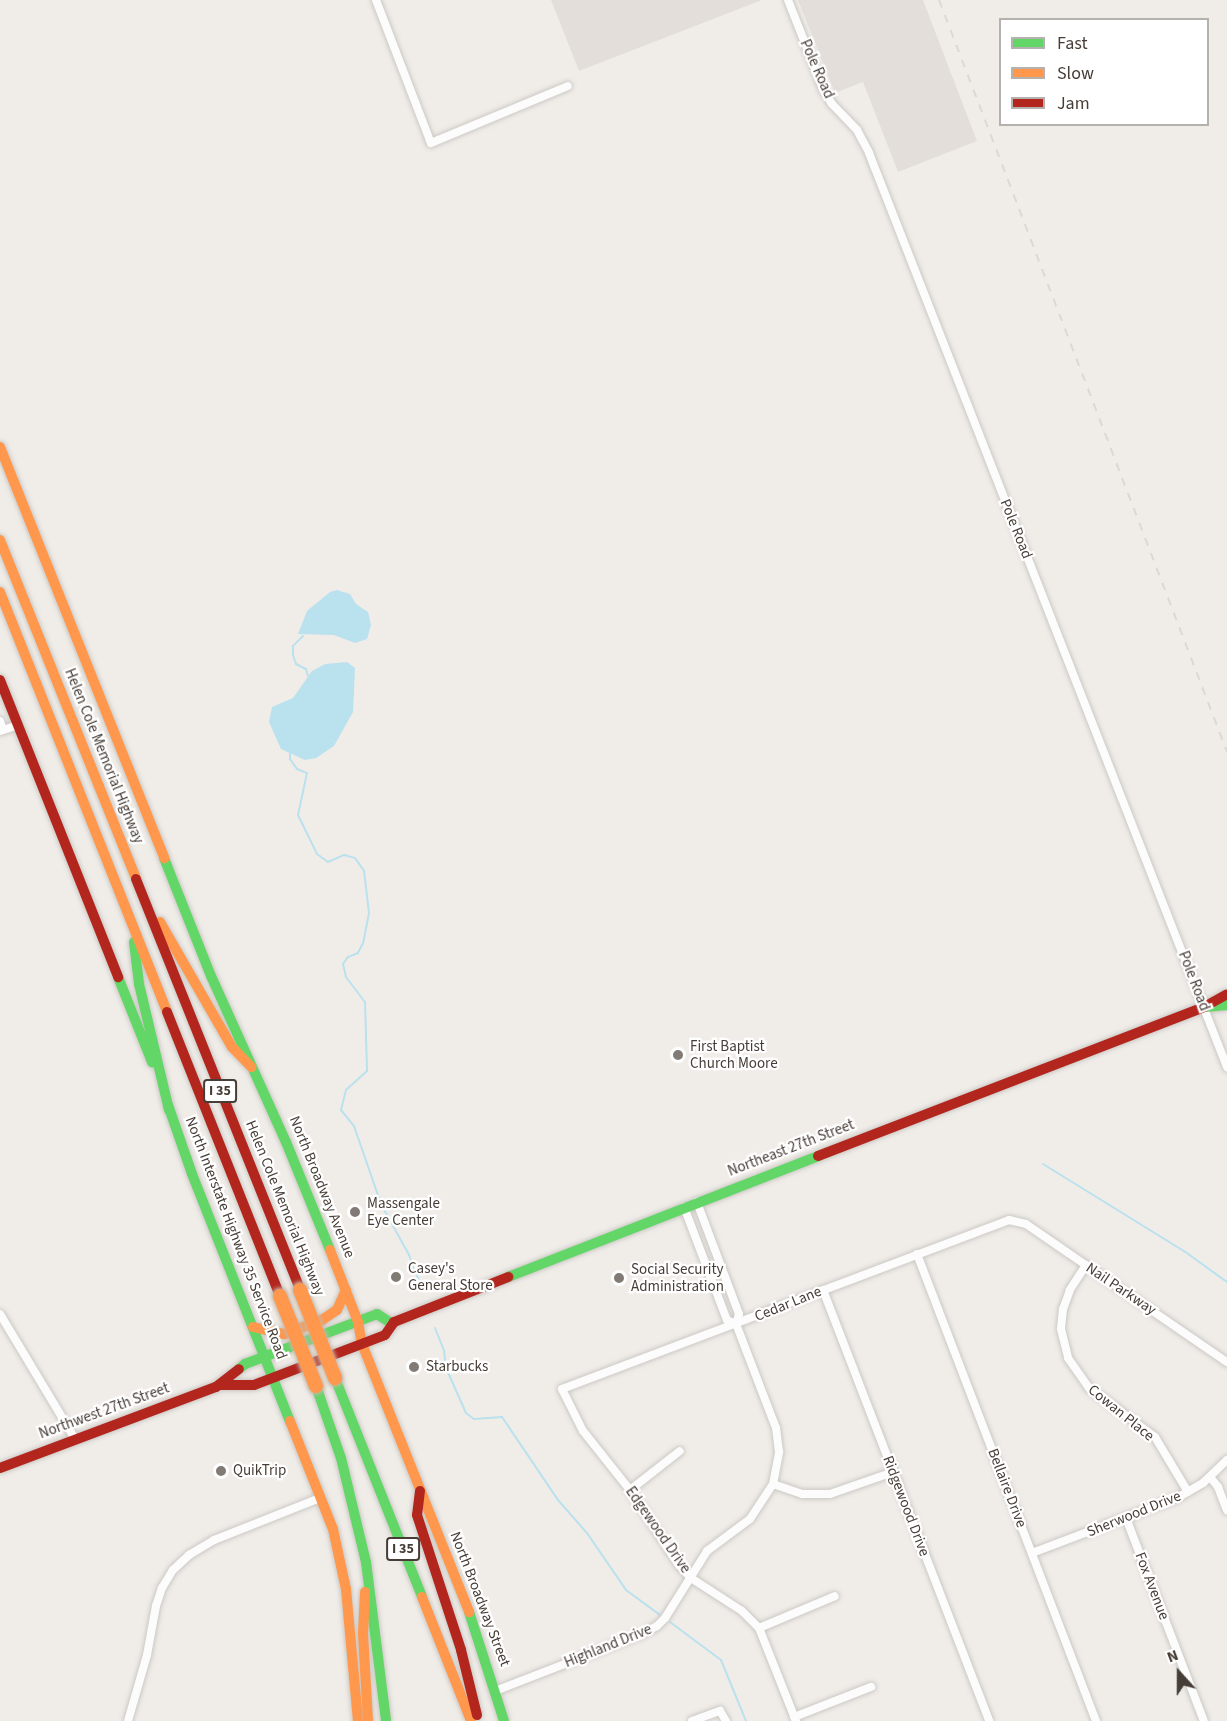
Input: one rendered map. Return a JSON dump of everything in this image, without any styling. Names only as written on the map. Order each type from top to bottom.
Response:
[{"type":"main road","name":"North Broadway Avenue","points":[[0,447],[211,976],[290,1152],[346,1290],[358,1322],[362,1344]]},
{"type":"main road","name":"Helen Cole Memorial Highway","points":[[0,540],[471,1721]]},
{"type":"main road","name":"I 35","points":[[0,592],[316,1386],[344,1466],[366,1563],[377,1633],[386,1721]]},
{"type":"main road","points":[[0,680],[170,1110]]},
{"type":"main road","points":[[141,892],[178,950],[232,1047],[251,1067]]},
{"type":"main road","points":[[131,922],[139,984],[170,1110]]},
{"type":"main road","name":"Northeast 27th Street","points":[[362,1344],[385,1335],[391,1323],[1204,1007],[1227,994]]},
{"type":"main road","name":"Northeast 27th Street","points":[[1204,1007],[1227,1005]]},
{"type":"main road","name":"North Interstate Highway 35 Service Road","points":[[170,1110],[264,1357],[333,1529],[343,1565],[358,1721]]},
{"type":"main road","points":[[253,1327],[284,1334],[322,1320],[337,1310],[346,1290]]},
{"type":"main road","name":"Northeast 27th Street","points":[[358,1322],[377,1314],[391,1323]]},
{"type":"main road","name":"Northwest 27th Street","points":[[0,1467],[219,1385],[244,1364],[358,1322]]},
{"type":"main road","points":[[362,1344],[420,1491],[417,1510],[419,1521],[461,1650],[478,1721]]},
{"type":"main road","name":"Northwest 27th Street","points":[[219,1385],[254,1385],[362,1344]]},
{"type":"main road","name":"North Broadway Street","points":[[420,1491],[479,1638],[504,1721]]},
{"type":"main road","points":[[366,1563],[363,1634],[368,1721]]},
{"type":"street","points":[[376,0],[431,143],[568,86]]},
{"type":"street","name":"Pole Road","points":[[788,0],[828,96],[857,130],[869,153],[1227,1067]]},
{"type":"street","points":[[1,727],[18,725]]},
{"type":"street","name":"Highland Drive","points":[[690,1205],[727,1320],[736,1324]]},
{"type":"street","name":"Highland Drive","points":[[495,1691],[650,1631],[665,1618],[711,1546],[750,1519],[773,1484],[779,1458],[776,1428],[736,1324],[740,1314],[690,1205]]},
{"type":"street","name":"Cedar Lane","points":[[562,1389],[917,1254],[1013,1220]]},
{"type":"street","name":"Nail Parkway","points":[[1013,1220],[1026,1224],[1227,1362]]},
{"type":"street","name":"Bellaire Drive","points":[[917,1254],[1096,1721]]},
{"type":"street","name":"Cowan Place","points":[[1086,1265],[1070,1290],[1063,1309],[1061,1329],[1068,1358],[1089,1388],[1155,1437],[1188,1492]]},
{"type":"street","name":"Ridgewood Drive","points":[[823,1290],[989,1721]]},
{"type":"street","points":[[0,1314],[75,1439]]},
{"type":"street","name":"Edgewood Drive","points":[[562,1389],[583,1431],[630,1490],[673,1558],[691,1578],[742,1611],[759,1628],[795,1719]]},
{"type":"street","points":[[630,1490],[680,1451]]},
{"type":"street","name":"Sherwood Drive","points":[[1032,1553],[1188,1492],[1210,1477],[1227,1460]]},
{"type":"street","points":[[773,1484],[802,1494],[830,1494],[893,1472]]},
{"type":"street","points":[[1210,1477],[1227,1510]]},
{"type":"street","points":[[128,1721],[142,1675],[156,1606],[162,1588],[173,1570],[189,1555],[214,1540],[320,1498]]},
{"type":"street","name":"Fox Avenue","points":[[1126,1518],[1204,1721]]},
{"type":"street","points":[[759,1628],[835,1596]]},
{"type":"street","points":[[795,1719],[871,1687]]},
{"type":"street","points":[[692,1721],[720,1711],[726,1721]]},
{"type":"shaded area","points":[[551,0],[762,0],[579,71]]},
{"type":"shaded area","points":[[798,0],[923,0],[977,141],[898,172],[863,82],[835,93]]},
{"type":"water","points":[[337,590],[350,594],[356,604],[368,612],[371,625],[367,639],[355,643],[334,635],[298,634],[307,611],[330,592]]},
{"type":"water","points":[[347,662],[355,668],[353,712],[334,746],[316,758],[305,760],[281,749],[269,722],[272,707],[293,698],[312,671],[325,664]]},
{"type":"waterway","points":[[303,636],[293,646],[293,655],[296,664],[306,669],[308,676]]},
{"type":"waterway","points":[[290,753],[290,759],[297,769],[307,773],[298,815],[317,854],[328,862],[344,855],[355,858],[364,871],[369,913],[363,943],[358,953],[348,957],[343,964],[346,977],[365,1002],[367,1071],[346,1090],[341,1110],[354,1126],[381,1204],[409,1255],[420,1284]]},
{"type":"waterway","points":[[1043,1164],[1184,1251],[1227,1282]]},
{"type":"waterway","points":[[435,1328],[444,1350],[446,1368],[466,1413],[474,1419],[502,1417],[558,1500],[587,1533],[626,1590],[660,1615]]},
{"type":"waterway","points":[[670,1622],[721,1660],[746,1721]]},
{"type":"railway","points":[[939,0],[1227,752]]},
{"type":"traffic: fast","points":[[164,858],[211,976],[286,1142],[330,1250]]},
{"type":"traffic: fast","points":[[134,942],[139,984],[169,1110]]},
{"type":"traffic: fast","points":[[118,977],[152,1062]]},
{"type":"traffic: fast","points":[[1205,1007],[1227,1005]]},
{"type":"traffic: fast","points":[[168,1105],[192,1174],[290,1421]]},
{"type":"traffic: fast","points":[[508,1277],[818,1156]]},
{"type":"traffic: fast","points":[[239,1369],[245,1364],[377,1314],[391,1323]]},
{"type":"traffic: fast","points":[[335,1378],[422,1597]]},
{"type":"traffic: fast","points":[[316,1386],[341,1458],[366,1562],[386,1721]]},
{"type":"traffic: fast","points":[[469,1612],[504,1721]]},
{"type":"traffic: slow","points":[[0,447],[164,858]]},
{"type":"traffic: slow","points":[[0,540],[136,879]]},
{"type":"traffic: slow","points":[[0,592],[167,1012]]},
{"type":"traffic: slow","points":[[160,922],[232,1047],[251,1067]]},
{"type":"traffic: slow","points":[[330,1250],[358,1322],[362,1344],[469,1612]]},
{"type":"traffic: slow","points":[[300,1290],[335,1378]]},
{"type":"traffic: slow","points":[[253,1327],[284,1334],[322,1320],[337,1310],[346,1290]]},
{"type":"traffic: slow","points":[[280,1296],[316,1386]]},
{"type":"traffic: slow","points":[[290,1421],[333,1529],[346,1589],[358,1721]]},
{"type":"traffic: slow","points":[[365,1592],[363,1634],[368,1721]]},
{"type":"traffic: slow","points":[[422,1597],[471,1721]]},
{"type":"traffic: jam","points":[[0,680],[118,977]]},
{"type":"traffic: jam","points":[[136,879],[300,1290]]},
{"type":"traffic: jam","points":[[818,1156],[1204,1007],[1227,994]]},
{"type":"traffic: jam","points":[[167,1012],[280,1296]]},
{"type":"traffic: jam","points":[[219,1385],[254,1385],[385,1335],[394,1322],[508,1277]]},
{"type":"traffic: jam","points":[[0,1468],[216,1387],[239,1369]]},
{"type":"traffic: jam","points":[[420,1491],[417,1515],[461,1650],[477,1715]]},
{"type":"place","name":"First Baptist Church Moore","points":[[678,1055]]},
{"type":"place","name":"Massengale Eye Center","points":[[355,1212]]},
{"type":"place","name":"Casey's General Store","points":[[396,1277]]},
{"type":"place","name":"Social Security Administration","points":[[619,1278]]},
{"type":"place","name":"Starbucks","points":[[414,1367]]},
{"type":"place","name":"QuikTrip","points":[[221,1471]]}]
